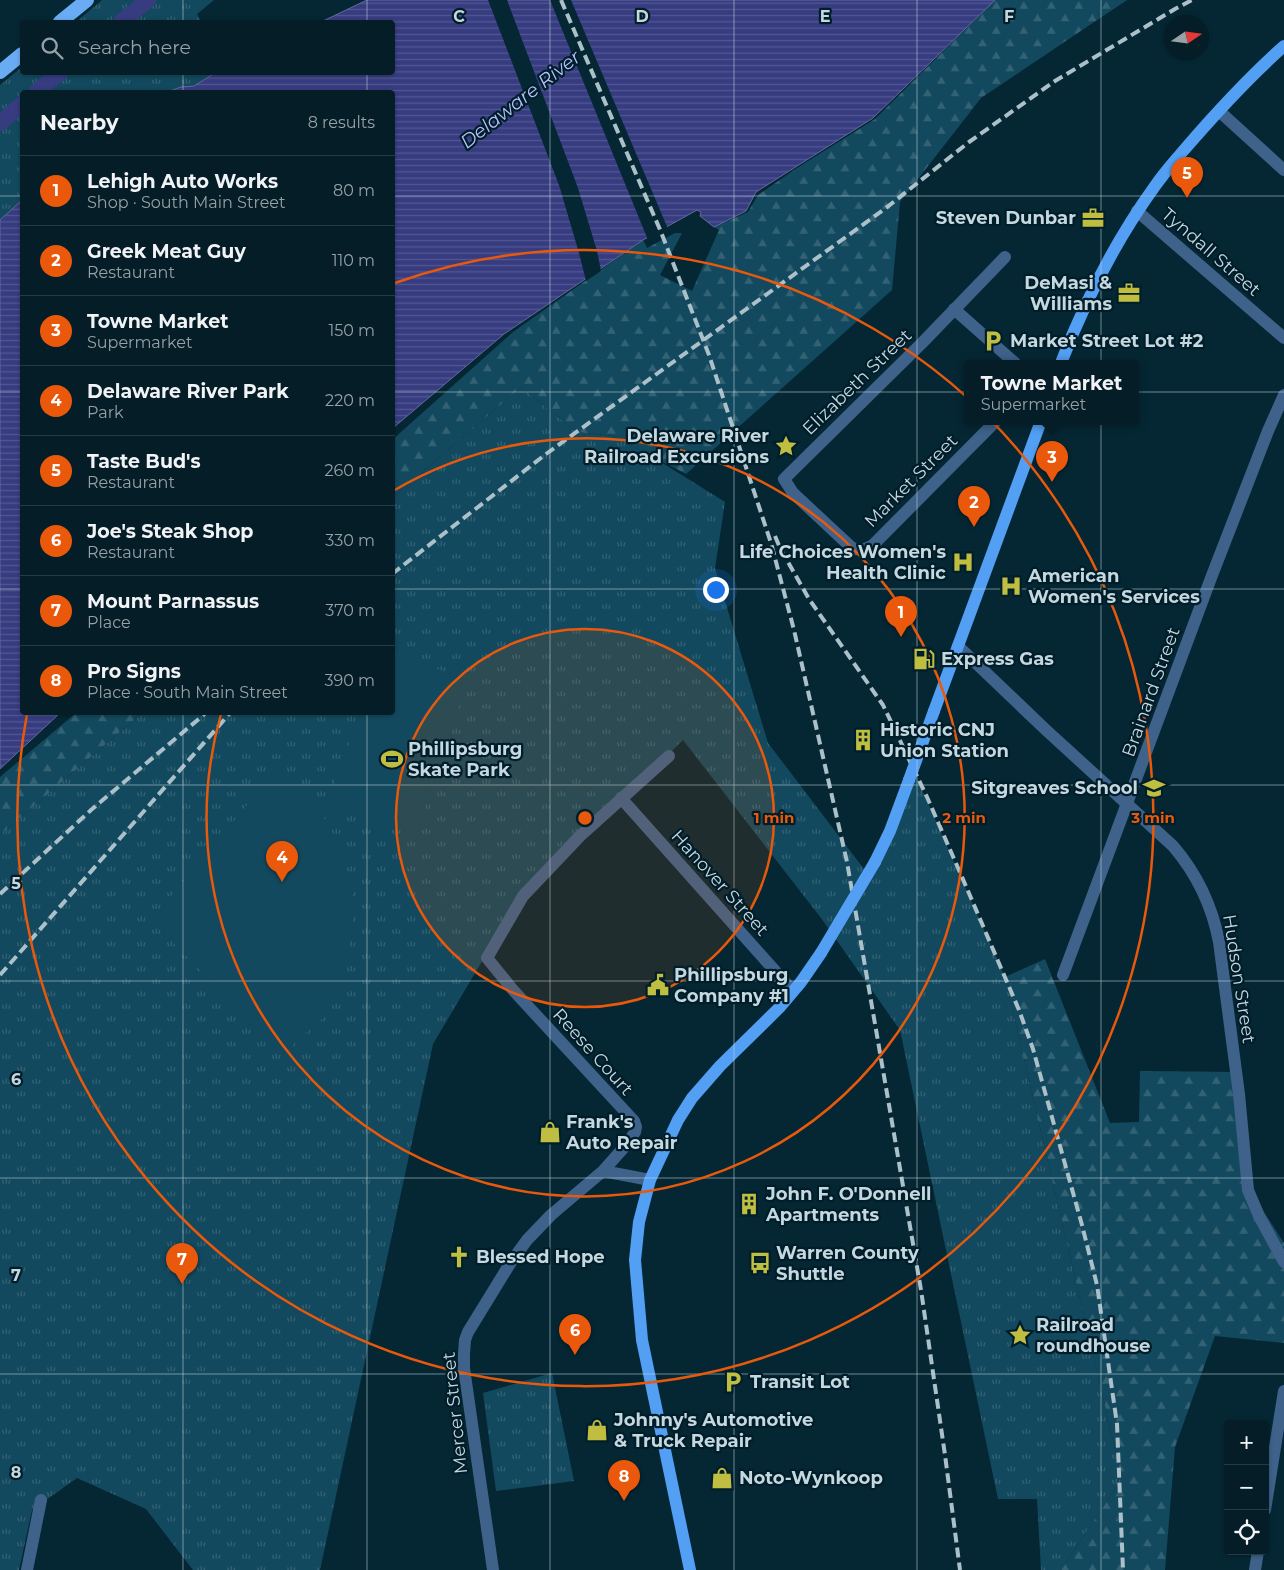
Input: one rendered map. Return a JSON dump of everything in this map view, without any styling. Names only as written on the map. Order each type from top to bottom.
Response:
[{"type":"highway","points":[[62,20],[87,0]]},
{"type":"highway","points":[[0,72],[20,56]]},
{"type":"main road","points":[[1062,360],[1077,322],[1106,267],[1156,183],[1219,111],[1284,46]]},
{"type":"main road","points":[[690,1570],[642,1340],[637,1292],[634,1260],[639,1222],[650,1180],[678,1120],[692,1098],[720,1066],[756,1032],[793,991],[821,953],[875,862],[890,831],[1041,425]]},
{"type":"street","points":[[1219,111],[1284,170]]},
{"type":"street","name":"Tyndall Street","points":[[1137,212],[1281,331]]},
{"type":"street","name":"Elizabeth Street","points":[[872,544],[865,550],[855,550],[793,493],[784,479],[922,343],[1005,257]]},
{"type":"street","points":[[954,308],[1012,360]]},
{"type":"street","name":"Brainard Street","points":[[1064,975],[1218,559],[1284,394]]},
{"type":"street","name":"Market Street","points":[[872,544],[992,425]]},
{"type":"street","name":"Hudson Street","points":[[958,646],[1172,846],[1187,862],[1198,879],[1216,922],[1239,1094],[1248,1190],[1259,1216],[1284,1262]]},
{"type":"street","points":[[621,798],[669,756]]},
{"type":"street","name":"Reese Court","points":[[603,1171],[635,1132],[634,1122],[487,958],[523,896],[580,836],[621,798]]},
{"type":"street","name":"Hanover Street","points":[[621,798],[793,991]]},
{"type":"street","points":[[603,1171],[650,1180]]},
{"type":"street","name":"Mercer Street","points":[[493,1570],[464,1368],[465,1340],[511,1262],[527,1240],[551,1215],[603,1171]]},
{"type":"street","points":[[1269,1485],[1284,1391]]},
{"type":"street","points":[[27,1570],[41,1500]]},
{"type":"street","points":[[1255,1570],[1257,1555]]},
{"type":"green space","points":[[102,0],[214,0],[197,14],[200,20],[78,20]]},
{"type":"green space","points":[[995,0],[1127,0],[981,98],[900,202],[892,290],[686,474],[613,436],[577,432],[521,387],[395,496],[395,437],[513,332],[643,240],[647,248],[675,233],[682,233],[660,275],[692,291],[719,230],[714,227],[748,212],[758,195],[875,119]]},
{"type":"green space","points":[[20,69],[20,75],[212,75],[194,86],[173,90],[20,90],[20,202],[0,220],[0,85]]},
{"type":"green space","points":[[521,387],[577,432],[613,436],[648,454],[725,502],[715,568],[768,743],[867,873],[916,776],[1005,977],[1122,1479],[1061,1570],[1041,1570],[1037,1499],[998,1499],[900,1030],[821,918],[683,740],[516,904],[433,1044],[320,1570],[193,1570],[146,1509],[77,1478],[32,1510],[19,1570],[0,1570],[0,835],[140,715],[395,715],[395,496]]},
{"type":"green space","name":"Phillipsburg Skate Park","points":[[395,654],[468,680],[416,835],[325,806],[360,715],[395,715]]},
{"type":"green space","points":[[74,715],[140,715],[0,835],[0,777]]},
{"type":"green space","points":[[278,768],[315,803],[334,835],[352,888],[352,933],[342,980],[322,1019],[281,1055],[151,920]]},
{"type":"green space","points":[[1045,959],[1110,1123],[1139,1122],[1140,1071],[1236,1072],[1248,1187],[1284,1243],[1284,1343],[1215,1336],[1175,1447],[1165,1570],[1061,1570],[1122,1479],[1005,977]]},
{"type":"green space","points":[[552,1373],[574,1481],[496,1491],[483,1393]]},
{"type":"water","name":"Delaware River","points":[[367,0],[995,0],[873,118],[756,192],[746,211],[714,227],[700,216],[701,212],[697,210],[643,240],[504,334],[395,426],[395,90],[173,90],[194,86],[212,75],[395,75],[395,20],[325,20]]},
{"type":"water","points":[[20,202],[20,715],[58,715],[0,769],[0,220]]},
{"type":"pier","points":[[488,0],[507,0],[578,188],[601,271],[586,281],[559,185]]},
{"type":"pier","points":[[550,0],[571,0],[668,229],[648,240]]},
{"type":"waterway","points":[[123,20],[148,0]]},
{"type":"waterway","points":[[38,90],[57,75]]},
{"type":"waterway","points":[[0,123],[20,106]]},
{"type":"railway","points":[[561,0],[661,232],[709,355],[771,543],[794,630],[847,862],[921,1290],[960,1570]]},
{"type":"railway","points":[[395,572],[546,454],[886,208],[969,142],[1055,81],[1192,0]]},
{"type":"railway","points":[[775,536],[809,599],[883,705],[927,797],[962,877],[1019,1010],[1033,1049],[1097,1285],[1117,1424],[1123,1570]]},
{"type":"railway","points":[[0,894],[91,810],[203,715]]},
{"type":"railway","points":[[0,975],[228,715]]},
{"type":"place","name":"Taste Bud's","points":[[1187,198]]},
{"type":"place","name":"Steven Dunbar","points":[[1093,218]]},
{"type":"place","name":"DeMasi & Williams","points":[[1129,293]]},
{"type":"place","name":"Market Street Lot #2","points":[[993,341]]},
{"type":"place","name":"Delaware River Railroad Excursions","points":[[786,446]]},
{"type":"place","name":"Towne Market","points":[[1052,482]]},
{"type":"place","name":"Greek Meat Guy","points":[[974,527]]},
{"type":"place","name":"Life Choices Women's Health Clinic","points":[[963,562]]},
{"type":"place","name":"American Women's Services","points":[[1011,586]]},
{"type":"place","name":"Lehigh Auto Works","points":[[901,637]]},
{"type":"place","name":"Express Gas","points":[[924,659]]},
{"type":"place","name":"Historic CNJ Union Station","points":[[863,740]]},
{"type":"place","name":"Phillipsburg Skate Park","points":[[392,759]]},
{"type":"place","name":"Sitgreaves School","points":[[1154,788]]},
{"type":"place","name":"Delaware River Park","points":[[282,882]]},
{"type":"place","name":"Phillipsburg Company #1","points":[[658,985]]},
{"type":"place","name":"Frank's Auto Repair","points":[[550,1132]]},
{"type":"place","name":"John F. O'Donnell Apartments","points":[[749,1204]]},
{"type":"place","name":"Blessed Hope","points":[[459,1257]]},
{"type":"place","name":"Warren County Shuttle","points":[[760,1263]]},
{"type":"place","name":"Mount Parnassus","points":[[182,1284]]},
{"type":"place","name":"Railroad roundhouse","points":[[1020,1335]]},
{"type":"place","name":"Joe's Steak Shop","points":[[575,1355]]},
{"type":"place","name":"Transit Lot","points":[[733,1382]]},
{"type":"place","name":"Johnny's Automotive & Truck Repair","points":[[597,1430]]},
{"type":"place","name":"Noto-Wynkoop","points":[[722,1478]]},
{"type":"place","name":"Pro Signs","points":[[624,1501]]}]
